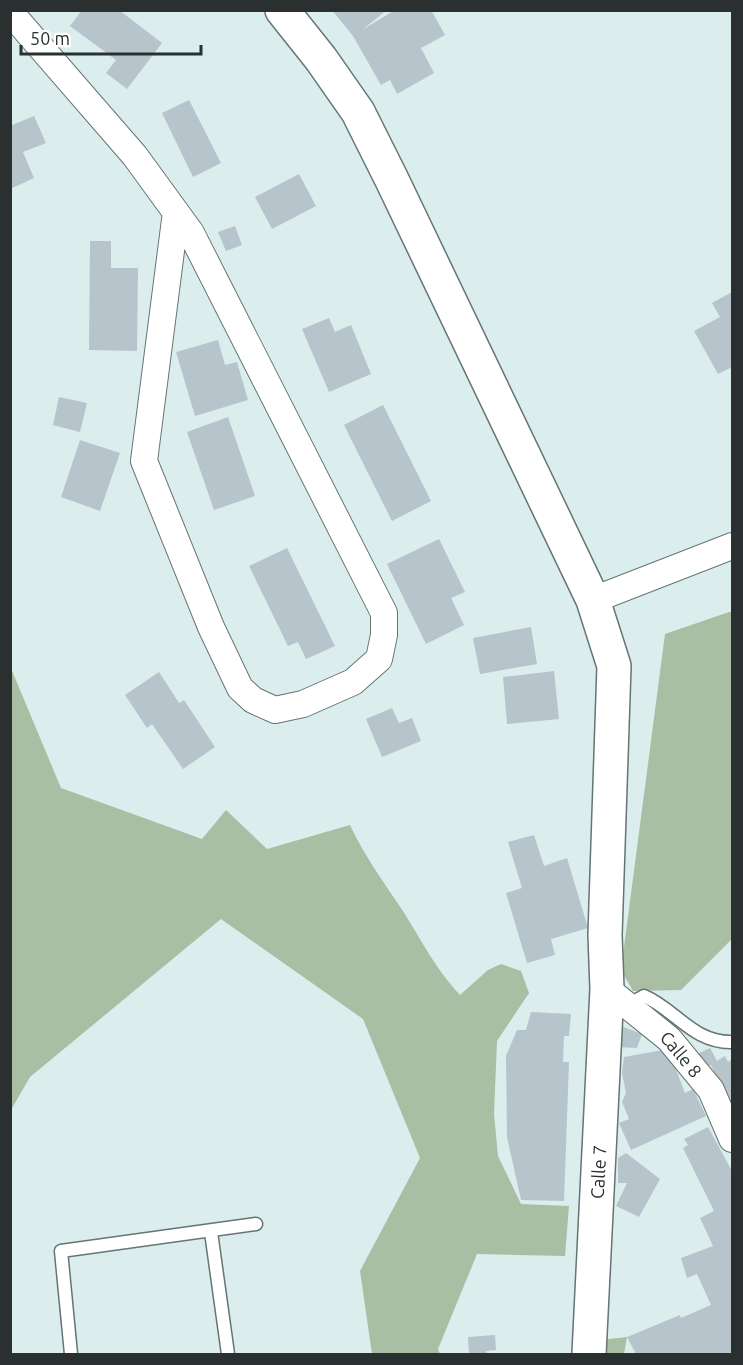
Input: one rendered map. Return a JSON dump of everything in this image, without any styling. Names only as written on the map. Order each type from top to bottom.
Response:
[{"type":"main road","name":"Calle 7","points":[[282,10],[321,59],[358,112],[593,600],[614,666],[605,935],[613,992],[589,1354]]},
{"type":"street","points":[[10,12],[135,156],[176,212],[191,233],[384,613],[384,635],[379,659],[352,682],[303,704],[275,710],[253,700],[240,688],[211,627],[144,461],[176,212]]},
{"type":"street","points":[[593,600],[732,546]]},
{"type":"street","name":"Calle 8","points":[[613,992],[669,1039],[711,1090],[732,1139]]},
{"type":"lane","points":[[613,992],[644,996],[657,1002],[687,1028],[732,1042]]},
{"type":"lane","points":[[71,1354],[61,1251],[256,1224]]},
{"type":"lane","points":[[211,1232],[228,1354]]},
{"type":"green space","points":[[732,611],[732,939],[681,990],[633,991],[621,970],[665,634]]},
{"type":"green space","points":[[10,666],[61,788],[202,839],[226,810],[267,849],[350,825],[367,857],[435,963],[460,995],[488,970],[501,964],[521,971],[529,993],[497,1041],[494,1114],[498,1156],[521,1204],[569,1206],[565,1256],[477,1254],[438,1349],[440,1354],[372,1354],[360,1271],[420,1158],[363,1019],[221,919],[30,1077],[11,1110]]},
{"type":"green space","points":[[627,1337],[624,1354],[600,1354],[601,1340]]},
{"type":"building","points":[[82,10],[119,10],[162,43],[127,89],[106,73],[116,60],[70,26]]},
{"type":"building","points":[[332,10],[387,10],[362,30],[395,10],[431,10],[445,35],[421,48],[434,73],[397,94],[390,80],[381,85],[353,36]]},
{"type":"building","points":[[189,100],[221,163],[193,177],[162,113]]},
{"type":"building","points":[[34,116],[46,143],[23,152],[34,178],[10,189],[10,126]]},
{"type":"building","points":[[299,174],[316,206],[272,229],[255,197]]},
{"type":"building","points":[[235,226],[242,245],[226,251],[218,232]]},
{"type":"building","points":[[90,241],[111,241],[111,268],[138,268],[137,351],[89,350]]},
{"type":"building","points":[[732,292],[732,367],[718,374],[694,331],[720,317],[712,303]]},
{"type":"building","points":[[329,318],[335,332],[351,325],[371,374],[329,392],[302,329]]},
{"type":"building","points":[[218,340],[225,365],[237,362],[248,400],[195,416],[176,352]]},
{"type":"building","points":[[59,397],[87,403],[80,432],[53,425]]},
{"type":"building","points":[[383,405],[431,501],[392,521],[344,425]]},
{"type":"building","points":[[228,417],[255,496],[214,510],[187,432]]},
{"type":"building","points":[[80,440],[120,453],[100,511],[61,497]]},
{"type":"building","points":[[439,539],[465,592],[451,598],[464,625],[426,644],[387,564]]},
{"type":"building","points":[[287,548],[335,646],[306,659],[298,642],[288,646],[249,566]]},
{"type":"building","points":[[531,627],[537,664],[480,674],[473,638]]},
{"type":"building","points":[[554,671],[559,719],[507,724],[503,677]]},
{"type":"building","points":[[159,672],[179,703],[184,700],[215,747],[183,769],[152,724],[147,728],[125,695]]},
{"type":"building","points":[[392,708],[399,723],[412,718],[421,741],[382,757],[366,719]]},
{"type":"building","points":[[534,835],[544,866],[567,858],[588,928],[551,939],[555,955],[527,963],[506,893],[522,888],[508,842]]},
{"type":"building","points":[[531,1012],[571,1014],[569,1036],[564,1036],[563,1062],[569,1062],[564,1201],[521,1200],[507,1137],[506,1056],[517,1030],[526,1030]]},
{"type":"building","points":[[621,1026],[642,1034],[637,1048],[615,1047]]},
{"type":"building","points":[[710,1048],[717,1061],[725,1056],[728,1062],[732,1059],[732,1108],[711,1065],[705,1068],[697,1054]]},
{"type":"building","points":[[668,1049],[685,1093],[693,1089],[706,1116],[631,1150],[619,1123],[629,1119],[622,1102],[626,1093],[622,1073],[624,1057]]},
{"type":"building","points":[[708,1127],[732,1171],[732,1354],[636,1354],[627,1337],[711,1305],[697,1274],[687,1278],[681,1258],[713,1246],[700,1218],[714,1211],[683,1148],[688,1145],[684,1139]]},
{"type":"building","points":[[626,1153],[660,1179],[639,1217],[616,1206],[627,1183],[618,1183],[618,1158]]},
{"type":"building","points":[[495,1335],[496,1350],[486,1351],[487,1354],[469,1354],[468,1337]]}]
